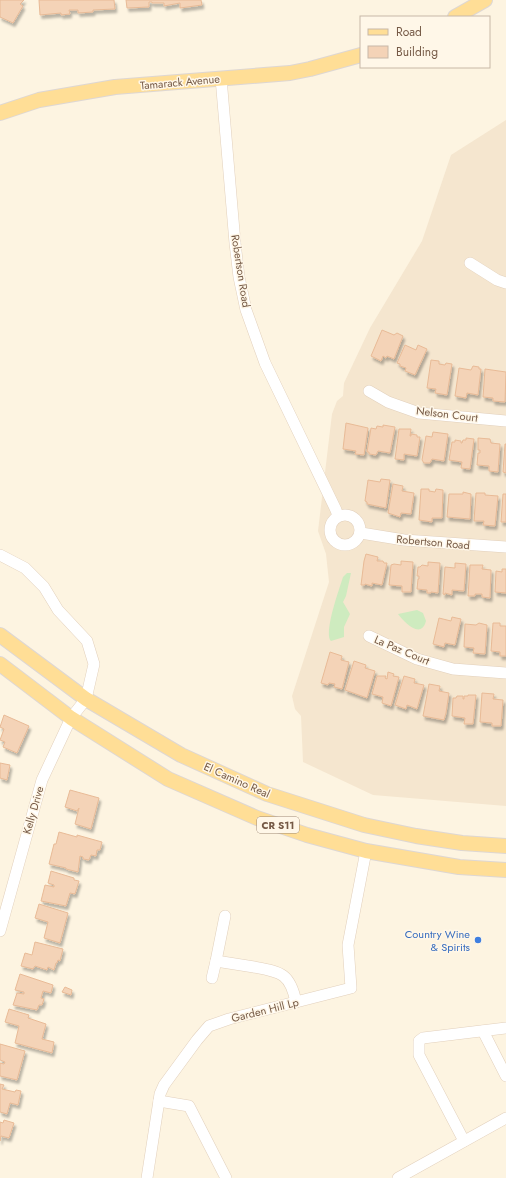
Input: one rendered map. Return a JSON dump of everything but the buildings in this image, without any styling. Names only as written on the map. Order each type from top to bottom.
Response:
[{"type":"main road","points":[[457,16],[485,0]]},
{"type":"main road","name":"Tamarack Avenue","points":[[0,113],[38,100],[115,87],[290,73],[360,55]]},
{"type":"main road","name":"El Camino Real","points":[[0,635],[86,699],[181,755],[267,794],[364,825],[462,843],[506,846]]},
{"type":"main road","name":"CR S11","points":[[0,664],[71,718],[168,779],[257,818],[307,835],[366,851],[452,866],[506,870]]},
{"type":"street","name":"Robertson Road","points":[[221,78],[235,243],[239,277],[246,310],[265,363],[338,516]]},
{"type":"street","points":[[470,263],[497,280],[506,283]]},
{"type":"street","name":"Nelson Court","points":[[369,391],[388,402],[419,413],[506,421]]},
{"type":"street","points":[[343,515],[353,517],[360,525],[361,533],[358,540],[344,546],[335,542],[330,533],[330,528],[331,523],[338,516],[343,515]]},
{"type":"street","name":"Robertson Road","points":[[361,533],[404,540],[506,547]]},
{"type":"street","points":[[0,554],[25,568],[44,587],[58,610],[87,640],[94,664],[86,699]]},
{"type":"street","name":"La Paz Court","points":[[369,636],[417,659],[453,669],[506,673]]},
{"type":"street","name":"Kelly Drive","points":[[0,930],[42,780],[71,718],[86,699]]},
{"type":"street","name":"Garden Hill Lp","points":[[147,1178],[159,1101],[164,1085],[209,1026],[229,1019],[351,988],[348,945],[366,851]]},
{"type":"street","points":[[212,978],[225,916]]},
{"type":"street","points":[[216,961],[276,971],[288,981],[293,989],[296,1002]]},
{"type":"street","points":[[464,1141],[419,1055],[419,1041],[423,1038],[506,1028]]},
{"type":"street","points":[[483,1031],[506,1076]]},
{"type":"street","points":[[159,1101],[189,1106],[226,1178]]},
{"type":"street","points":[[398,1178],[506,1118]]},
{"type":"shaded area","points":[[506,120],[506,806],[373,795],[303,762],[301,716],[295,709],[292,696],[329,582],[326,554],[318,531],[332,414],[337,401],[343,396],[344,383],[370,328],[422,241],[451,155]]},
{"type":"green space","points":[[347,573],[351,573],[346,596],[343,602],[350,614],[344,627],[344,637],[331,641],[329,627],[331,618],[343,577]]},
{"type":"green space","points":[[417,610],[423,613],[426,621],[424,626],[420,629],[412,628],[398,614]]},
{"type":"place","name":"Country Wine & Spirits","points":[[478,940]]}]
